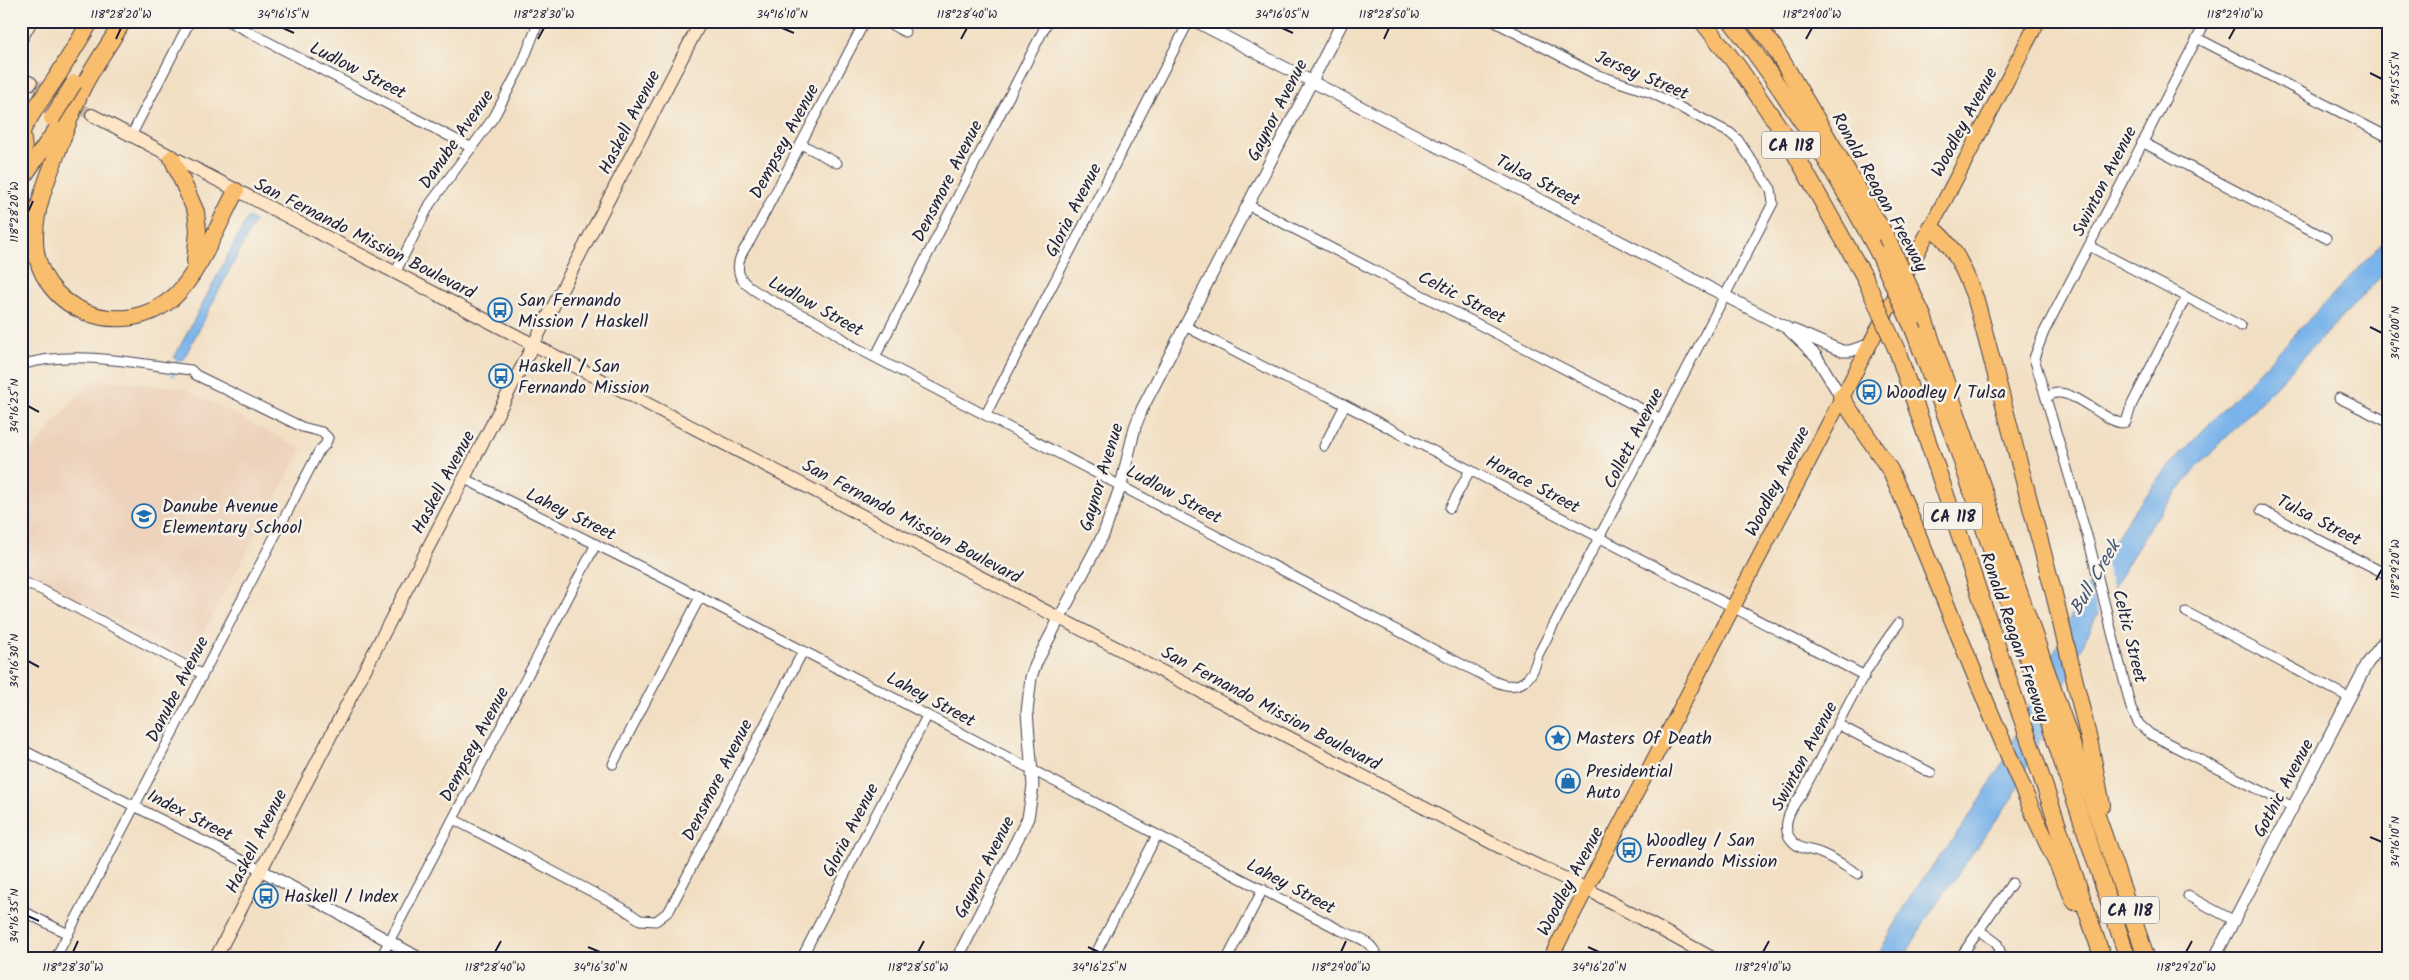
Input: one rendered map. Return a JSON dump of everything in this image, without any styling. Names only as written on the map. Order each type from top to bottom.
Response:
[{"type":"highway","points":[[21,152],[24,149],[21,132],[91,21]]},
{"type":"highway","points":[[111,21],[78,86],[38,207],[35,255],[43,276],[57,294],[73,306],[93,315],[117,318],[149,312],[166,303],[180,291],[194,271],[236,192]]},
{"type":"highway","points":[[21,180],[56,120],[123,21]]},
{"type":"highway","name":"Ronald Reagan Freeway","points":[[1702,21],[1739,68],[1784,134],[1865,278],[1898,353],[2049,796],[2102,959]]},
{"type":"highway","name":"CA 118","points":[[1731,21],[1790,100],[1846,191],[1879,254],[1914,331],[1955,441],[2128,959]]},
{"type":"highway","name":"Ronald Reagan Freeway","points":[[1754,21],[1774,47],[1886,236],[1923,316],[2147,959]]},
{"type":"highway","points":[[21,163],[56,120]]},
{"type":"highway","points":[[172,158],[196,212],[198,238],[194,271]]},
{"type":"highway","points":[[1930,227],[1944,236],[1956,254],[1976,300],[2054,594],[2090,744],[2113,861]]},
{"type":"highway","points":[[1841,397],[1890,470],[2035,817],[2102,959]]},
{"type":"main road","points":[[21,39],[31,21]]},
{"type":"main road","name":"Haskell Avenue","points":[[215,959],[701,21]]},
{"type":"main road","name":"Woodley Avenue","points":[[1550,959],[2038,21]]},
{"type":"main road","name":"San Fernando Mission Boulevard","points":[[92,115],[236,192],[534,344],[1513,854],[1587,889],[1714,959]]},
{"type":"street","points":[[131,136],[190,21]]},
{"type":"street","name":"Ludlow Street","points":[[228,21],[472,148]]},
{"type":"street","name":"Danube Avenue","points":[[395,273],[430,204],[494,117],[508,91],[539,21]]},
{"type":"street","name":"Dempsey Avenue","points":[[740,276],[738,262],[865,21]]},
{"type":"street","points":[[884,21],[905,32]]},
{"type":"street","name":"Densmore Avenue","points":[[875,356],[1048,21]]},
{"type":"street","name":"Gloria Avenue","points":[[986,414],[1189,21]]},
{"type":"street","name":"Tulsa Street","points":[[1195,21],[1787,328],[1816,356],[1841,397]]},
{"type":"street","name":"Gaynor Avenue","points":[[957,959],[1028,818],[1033,786],[1033,770],[1027,712],[1028,695],[1036,664],[1104,533],[1121,484],[1134,427],[1142,409],[1343,21]]},
{"type":"street","name":"Jersey Street","points":[[1493,21],[1595,74],[1652,93],[1730,133],[1738,140],[1771,188],[1773,203]]},
{"type":"street","name":"Swinton Avenue","points":[[2034,358],[2038,346],[2142,142],[2206,21]]},
{"type":"street","points":[[2197,38],[2388,137]]},
{"type":"street","points":[[2142,142],[2326,238]]},
{"type":"street","points":[[801,144],[836,164]]},
{"type":"street","name":"Collett Avenue","points":[[1519,685],[1532,675],[1538,655],[1773,203]]},
{"type":"street","name":"Celtic Street","points":[[1248,205],[1661,419]]},
{"type":"street","points":[[2089,246],[2241,326]]},
{"type":"street","name":"Ludlow Street","points":[[740,276],[746,285],[753,290],[816,322],[853,346],[1121,484],[1504,686],[1519,685]]},
{"type":"street","points":[[2046,398],[2056,393],[2065,394],[2103,413],[2116,424],[2126,422],[2132,404],[2186,297]]},
{"type":"street","name":"Horace Street","points":[[1185,326],[1285,378],[1346,405],[1865,676]]},
{"type":"street","points":[[1787,328],[1842,351],[1850,351],[1868,345]]},
{"type":"street","name":"Celtic Street","points":[[2034,358],[2094,562],[2132,708],[2143,729],[2293,807]]},
{"type":"street","name":"Danube Avenue","points":[[21,366],[47,359],[91,359],[191,370],[196,375],[293,422],[327,436],[326,442],[319,450],[55,959]]},
{"type":"street","points":[[2339,398],[2388,422]]},
{"type":"street","points":[[1324,446],[1346,405]]},
{"type":"street","points":[[1450,508],[1470,470]]},
{"type":"street","name":"Lahey Street","points":[[464,479],[700,597],[1157,835],[1368,942],[1377,957]]},
{"type":"street","name":"Tulsa Street","points":[[2261,510],[2388,575]]},
{"type":"street","name":"Dempsey Avenue","points":[[380,959],[596,544]]},
{"type":"street","points":[[21,581],[44,591],[202,674]]},
{"type":"street","points":[[614,764],[700,597]]},
{"type":"street","points":[[2186,612],[2350,698]]},
{"type":"street","name":"Swinton Avenue","points":[[1858,874],[1820,853],[1798,846],[1790,840],[1786,830],[1786,821],[1789,812],[1801,795],[1865,676],[1886,640],[1899,623]]},
{"type":"street","name":"Gothic Avenue","points":[[2214,959],[2367,664],[2387,638]]},
{"type":"street","name":"Densmore Avenue","points":[[452,819],[621,907],[640,920],[656,921],[669,911],[803,650]]},
{"type":"street","name":"Gloria Avenue","points":[[801,959],[927,716]]},
{"type":"street","points":[[1839,725],[1931,773]]},
{"type":"street","name":"Index Street","points":[[21,749],[261,870],[331,907],[421,959]]},
{"type":"street","points":[[1093,959],[1157,835]]},
{"type":"street","points":[[1959,959],[2012,883]]},
{"type":"street","points":[[1227,959],[1263,889]]},
{"type":"street","points":[[2188,896],[2233,920]]},
{"type":"street","points":[[21,910],[68,934]]},
{"type":"street","points":[[1978,930],[1997,943],[2003,959]]},
{"type":"street","points":[[2385,959],[2388,954]]},
{"type":"shaded area","name":"Danube Avenue Elementary School","points":[[92,379],[183,388],[302,449],[190,658],[21,570],[21,462]]},
{"type":"water","points":[[248,217],[255,221],[183,360],[174,358]]},
{"type":"water","name":"Bull Creek","points":[[2388,237],[2388,269],[2194,471],[2150,526],[2095,619],[2014,795],[1930,913],[1903,959],[1876,959],[1911,895],[1965,823],[2002,764],[2072,614],[2104,556],[2134,511],[2171,464]]},
{"type":"pier","points":[[2103,553],[2113,590],[2099,618],[2089,578]]},
{"type":"waterway","points":[[173,375],[178,357]]},
{"type":"tunnel","points":[[31,83],[92,115]]},
{"type":"place","name":"San Fernando Mission / Haskell","points":[[500,310]]},
{"type":"place","name":"Haskell / San Fernando Mission","points":[[501,376]]},
{"type":"place","name":"Woodley / Tulsa","points":[[1869,392]]},
{"type":"place","name":"Danube Avenue Elementary School","points":[[144,516]]},
{"type":"place","name":"Masters Of Death","points":[[1558,738]]},
{"type":"place","name":"Presidential Auto","points":[[1568,781]]},
{"type":"place","name":"Woodley / San Fernando Mission","points":[[1629,850]]},
{"type":"place","name":"Haskell / Index","points":[[266,896]]}]
